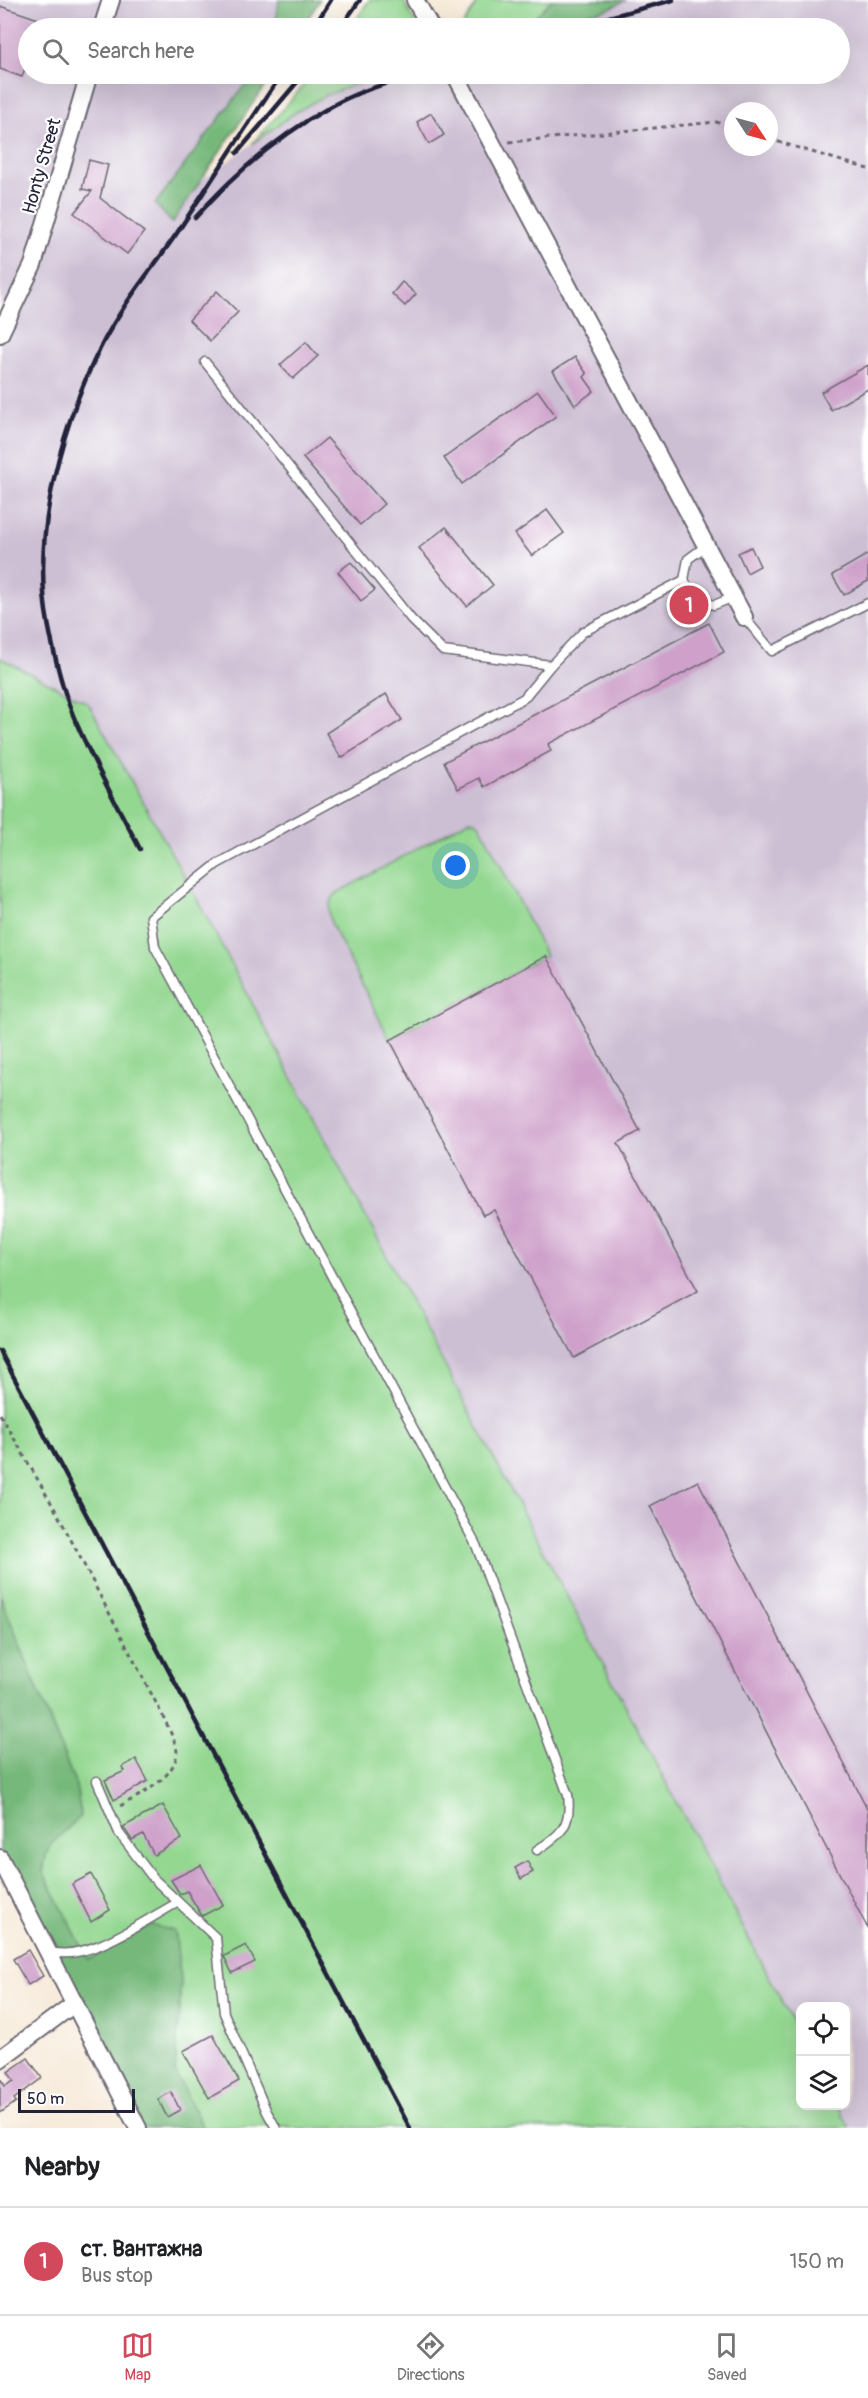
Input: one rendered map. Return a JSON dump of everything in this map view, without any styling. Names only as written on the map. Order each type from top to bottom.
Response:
[{"type":"street","points":[[105,18],[111,0]]},
{"type":"street","points":[[418,1],[426,18]]},
{"type":"street","name":"Honty Street","points":[[0,333],[33,265],[86,84]]},
{"type":"street","points":[[460,84],[744,617]]},
{"type":"street","points":[[0,1858],[138,2128]]},
{"type":"street","points":[[0,2059],[75,2003]]},
{"type":"lane","points":[[205,362],[411,619],[443,651],[551,665]]},
{"type":"lane","points":[[706,546],[688,559],[684,580],[694,598],[714,606],[734,597]]},
{"type":"lane","points":[[537,1850],[556,1839],[566,1826],[570,1810],[568,1795],[476,1545],[155,947],[151,917],[217,864],[524,698],[551,665],[583,632],[684,580]]},
{"type":"lane","points":[[744,617],[772,651],[868,603]]},
{"type":"lane","points":[[97,1781],[119,1833],[153,1878],[216,1938],[224,2013],[276,2128]]},
{"type":"lane","points":[[48,1951],[60,1955],[92,1950],[177,1903]]},
{"type":"path","points":[[493,144],[716,122],[724,125]]},
{"type":"path","points":[[778,142],[868,170]]},
{"type":"path","points":[[0,1414],[57,1513],[166,1722],[177,1752],[174,1761],[154,1787],[110,1811]]},
{"type":"shaded area","points":[[0,0],[279,0],[276,18],[18,18],[18,84],[245,84],[155,204],[172,222],[198,183],[296,112],[327,95],[357,84],[850,84],[850,18],[572,18],[608,9],[626,0],[868,0],[868,2128],[850,2128],[840,2110],[850,2110],[850,2002],[796,2002],[796,2027],[198,901],[88,703],[0,658]]},
{"type":"green space","points":[[279,0],[320,0],[308,18],[276,18]]},
{"type":"green space","points":[[369,0],[403,0],[413,18],[357,18]]},
{"type":"green space","points":[[479,0],[552,0],[534,18],[467,18]]},
{"type":"green space","points":[[552,0],[626,0],[608,9],[572,18],[534,18]]},
{"type":"green space","points":[[245,84],[266,84],[172,223],[155,204]]},
{"type":"green space","points":[[305,84],[357,84],[326,95],[296,112],[252,144]]},
{"type":"green space","points":[[0,658],[88,703],[198,901],[796,2027],[796,2110],[840,2110],[850,2128],[289,2128],[288,2126],[203,2128],[175,2072],[181,1980],[151,1925],[89,1960],[43,1872],[46,1854],[52,1843],[81,1816],[76,1786],[0,1595]]},
{"type":"green space","points":[[469,820],[480,825],[546,956],[390,1040],[331,923],[330,903],[337,893]]},
{"type":"green space","points":[[0,1595],[76,1786],[81,1816],[52,1843],[46,1855],[43,1872],[89,1960],[151,1925],[175,1931],[181,1980],[175,2072],[203,2128],[138,2128],[0,1858]]},
{"type":"building","points":[[0,6],[35,18],[18,18],[18,76],[0,69]]},
{"type":"building","points":[[431,113],[444,135],[429,144],[417,122]]},
{"type":"building","points":[[89,160],[108,165],[100,198],[144,232],[127,254],[74,213],[92,191],[82,189]]},
{"type":"building","points":[[402,282],[416,294],[405,306],[392,294]]},
{"type":"building","points":[[217,291],[238,312],[210,341],[189,320]]},
{"type":"building","points":[[306,342],[318,356],[293,379],[280,365]]},
{"type":"building","points":[[575,357],[587,374],[584,377],[594,391],[575,405],[553,371]]},
{"type":"building","points":[[868,365],[868,389],[831,410],[821,392]]},
{"type":"building","points":[[538,391],[556,416],[462,484],[444,458]]},
{"type":"building","points":[[327,438],[384,504],[360,525],[303,458]]},
{"type":"building","points":[[547,510],[564,533],[532,556],[515,534]]},
{"type":"building","points":[[446,527],[493,585],[467,606],[419,548]]},
{"type":"building","points":[[751,547],[760,566],[747,573],[738,553]]},
{"type":"building","points":[[868,554],[868,581],[844,595],[832,575]]},
{"type":"building","points":[[351,562],[375,590],[361,601],[338,572]]},
{"type":"building","points":[[709,623],[724,652],[548,744],[551,751],[484,787],[479,778],[458,789],[444,762]]},
{"type":"building","points":[[386,694],[402,720],[341,758],[326,733]]},
{"type":"building","points":[[546,956],[640,1131],[618,1143],[698,1291],[574,1358],[494,1210],[483,1215],[390,1040]]},
{"type":"building","points":[[698,1481],[868,1810],[868,1929],[650,1506]]},
{"type":"building","points":[[136,1759],[148,1781],[114,1800],[105,1780],[125,1771],[122,1767]]},
{"type":"building","points":[[163,1805],[182,1839],[154,1855],[143,1834],[132,1840],[123,1827]]},
{"type":"building","points":[[527,1861],[533,1872],[521,1879],[515,1868]]},
{"type":"building","points":[[201,1865],[223,1905],[202,1916],[187,1891],[180,1894],[171,1880]]},
{"type":"building","points":[[91,1874],[110,1910],[91,1922],[72,1884]]},
{"type":"building","points":[[246,1945],[255,1962],[232,1973],[224,1956]]},
{"type":"building","points":[[28,1950],[43,1976],[28,1985],[13,1959]]},
{"type":"building","points":[[213,2035],[239,2081],[209,2098],[183,2051]]},
{"type":"building","points":[[28,2058],[42,2078],[0,2113],[0,2078],[5,2086],[14,2081],[8,2072]]},
{"type":"building","points":[[171,2092],[180,2110],[167,2117],[158,2099]]},
{"type":"railway","points":[[319,18],[331,0]]},
{"type":"railway","points":[[347,18],[360,0]]},
{"type":"railway","points":[[606,18],[673,0]]},
{"type":"railway","points":[[140,849],[80,732],[58,670],[48,623],[44,585],[44,544],[49,502],[71,417],[104,340],[275,84]]},
{"type":"railway","points":[[237,153],[296,84]]},
{"type":"railway","points":[[195,218],[225,186],[292,130],[350,97],[385,84]]},
{"type":"railway","points":[[0,1351],[410,2128]]},
{"type":"place","name":"ст. Вантажна","points":[[689,605]]}]
